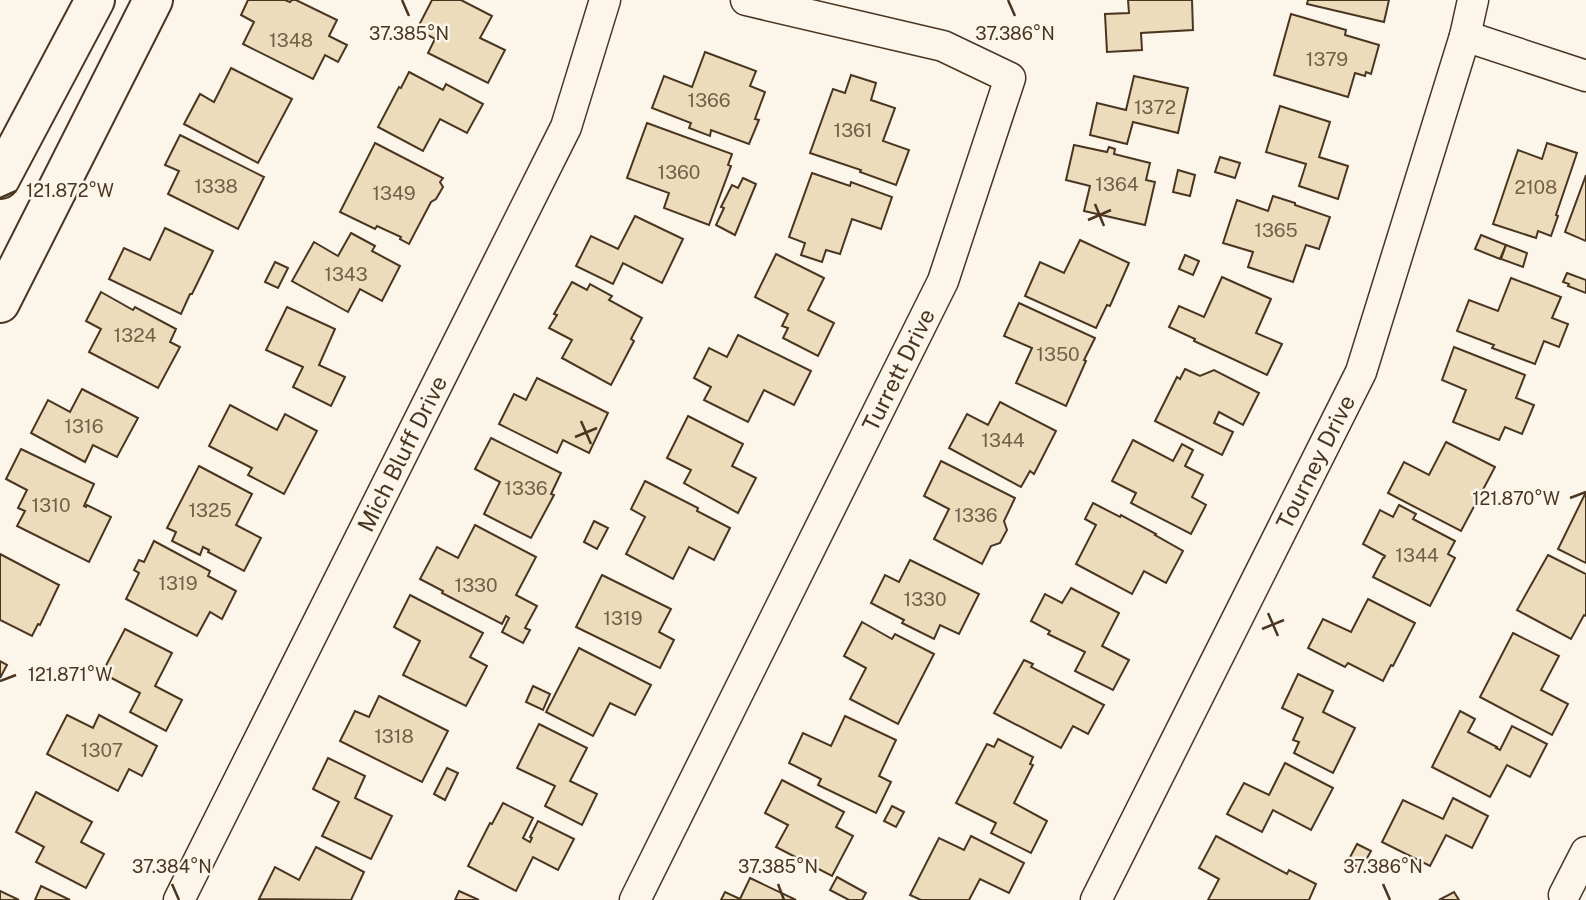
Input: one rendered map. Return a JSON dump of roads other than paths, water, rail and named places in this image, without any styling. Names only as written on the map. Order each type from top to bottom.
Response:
[{"type":"main road","points":[[0,179],[95,0]]},
{"type":"main road","points":[[0,303],[153,0]]},
{"type":"street","name":"Mich Bluff Drive","points":[[179,900],[566,127],[605,0]]},
{"type":"street","name":"Turrett Drive","points":[[635,900],[943,281],[1010,78],[943,46],[747,0]]},
{"type":"street","name":"Tourney Drive","points":[[1096,900],[1361,372],[1465,36],[1473,0]]},
{"type":"street","points":[[1465,36],[1586,76]]},
{"type":"street","points":[[1564,895],[1586,852]]}]
